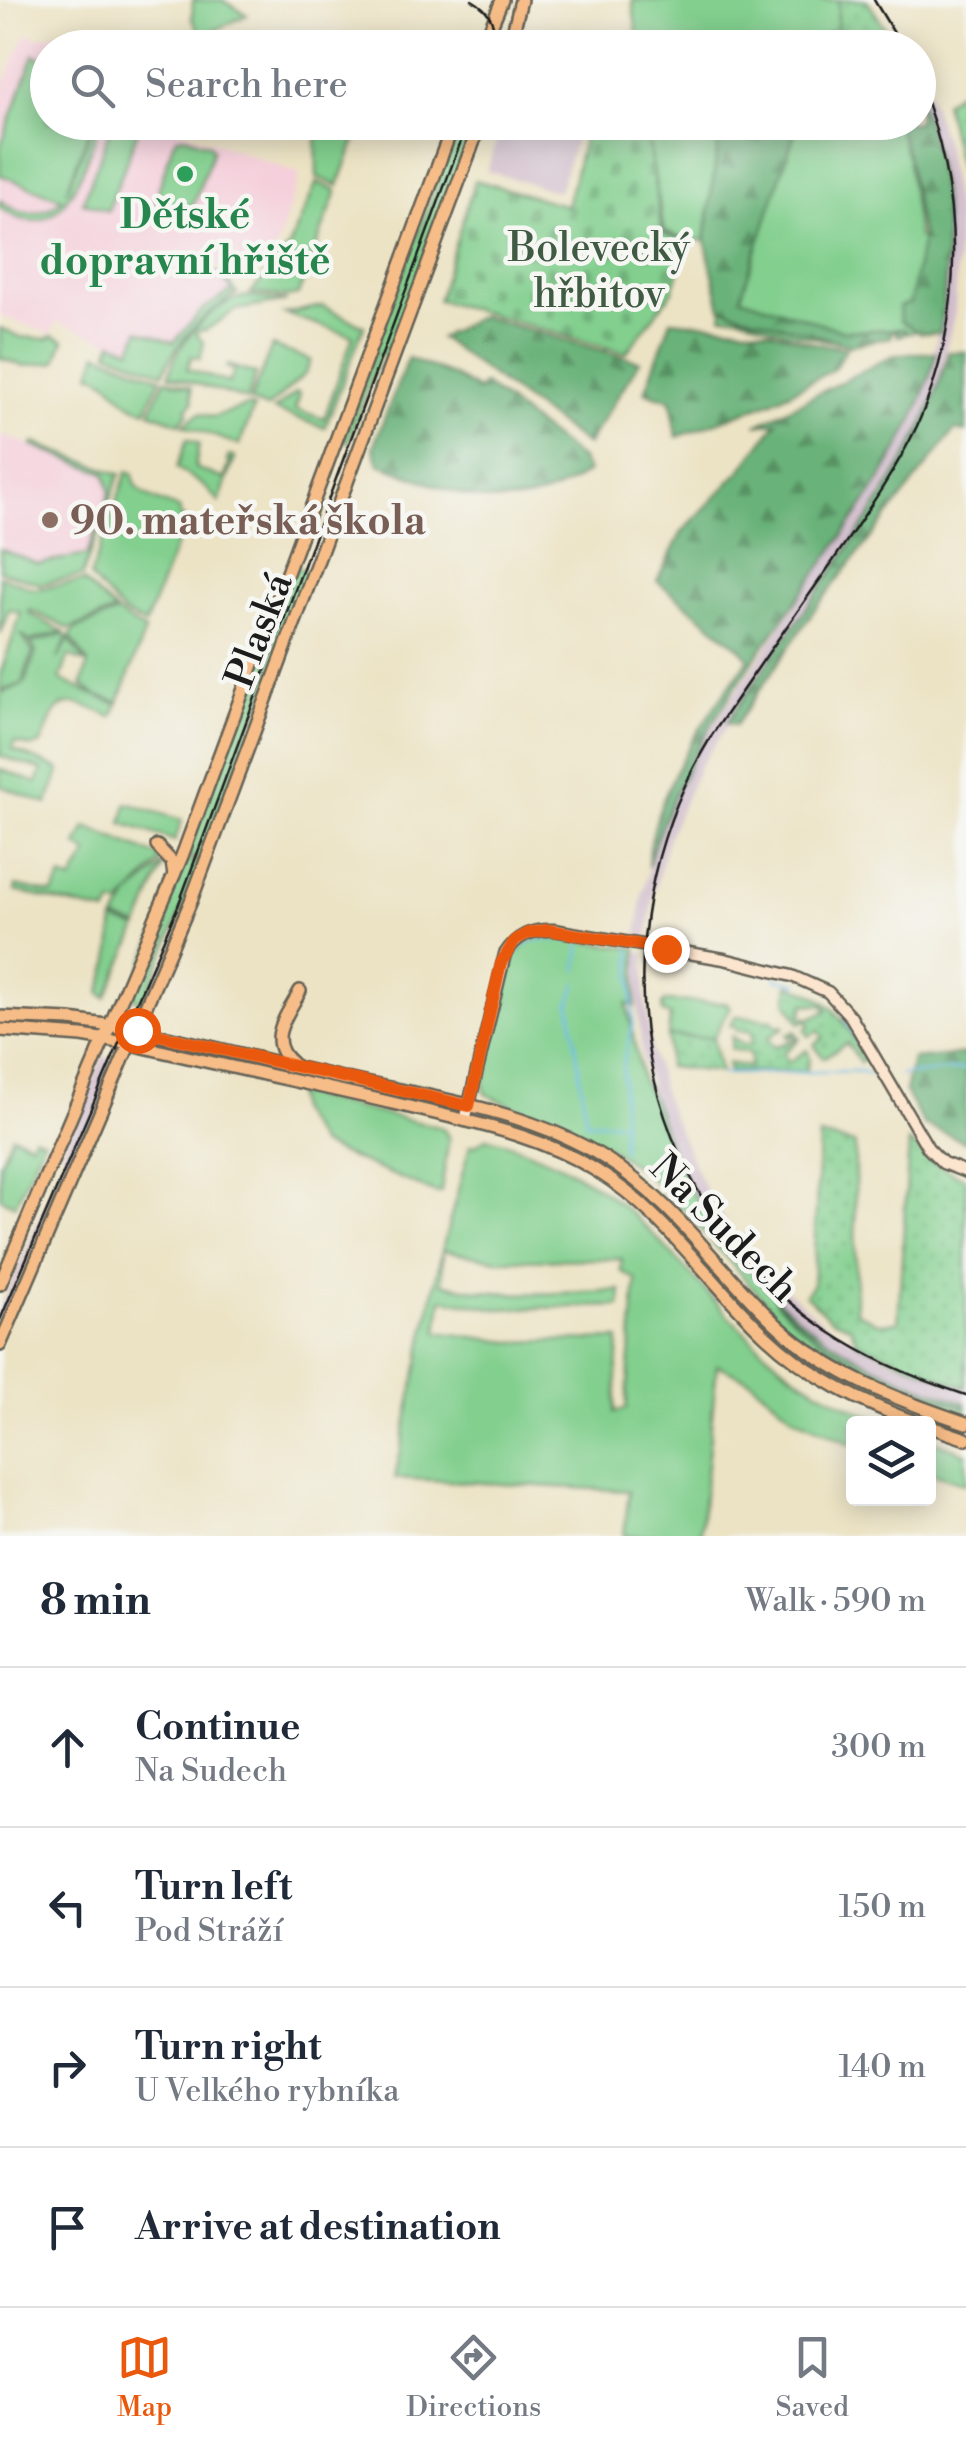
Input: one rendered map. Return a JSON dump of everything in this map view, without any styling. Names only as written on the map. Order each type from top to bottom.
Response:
[{"type":"main road","points":[[490,30],[502,0]]},
{"type":"main road","points":[[514,30],[522,0]]},
{"type":"main road","name":"Plaská","points":[[0,1284],[189,839],[447,140]]},
{"type":"main road","name":"Plaská","points":[[0,1345],[204,868],[474,140]]},
{"type":"main road","points":[[173,879],[172,862],[158,846],[175,846],[189,839]]},
{"type":"main road","points":[[300,991],[278,1037],[284,1056],[301,1069]]},
{"type":"main road","name":"Na Sudech","points":[[0,1017],[137,1030],[536,1125],[602,1156],[663,1203],[764,1313],[810,1352],[877,1390],[966,1423]]},
{"type":"main road","name":"Na Sudech","points":[[0,1030],[131,1044],[466,1120],[552,1148],[615,1183],[654,1215],[752,1322],[789,1356],[853,1396],[901,1416]]},
{"type":"main road","points":[[936,1429],[966,1439]]},
{"type":"street","points":[[466,1120],[501,963],[515,940],[535,931],[554,930],[724,958],[814,985],[838,1000],[851,1017],[928,1148],[943,1163],[966,1172]]},
{"type":"shaded area","points":[[29,34],[30,140],[209,140],[300,174],[277,247],[243,275],[184,253],[182,260],[221,278],[233,289],[203,309],[174,342],[132,350],[57,322],[51,334],[0,316],[0,92]]},
{"type":"shaded area","points":[[936,116],[945,143],[958,223],[955,311],[926,423],[887,491],[698,769],[668,838],[648,938],[637,937],[657,835],[688,763],[877,485],[915,418],[943,310],[940,170],[931,140],[936,140]]},
{"type":"shaded area","points":[[497,140],[575,140],[559,192],[487,171]]},
{"type":"shaded area","name":"90. mateřská škola","points":[[0,434],[105,473],[110,492],[87,555],[38,564],[0,549]]},
{"type":"shaded area","points":[[638,952],[645,953],[645,996],[652,1052],[665,1100],[707,1193],[731,1230],[765,1271],[824,1323],[881,1355],[966,1388],[966,1403],[870,1365],[826,1339],[790,1312],[730,1249],[680,1171],[662,1133],[642,1057]]},
{"type":"shaded area","points":[[103,1056],[117,1061],[80,1156],[75,1154],[71,1159],[0,1323],[0,1308],[65,1159],[63,1149]]},
{"type":"green space","points":[[193,0],[222,0],[247,15],[216,30],[198,30],[192,18]]},
{"type":"green space","points":[[632,0],[839,0],[837,28],[834,30],[636,30]]},
{"type":"green space","points":[[839,0],[867,0],[886,30],[840,30]]},
{"type":"green space","points":[[30,66],[30,140],[86,140],[66,192],[87,140],[94,140],[68,198],[40,220],[22,219],[0,208],[0,200],[15,210],[31,213],[62,199],[0,175],[0,147]]},
{"type":"green space","points":[[966,86],[966,197],[944,102]]},
{"type":"green space","points":[[106,140],[134,140],[108,211],[83,202]]},
{"type":"green space","name":"Dětské dopravní hřiště","points":[[197,140],[213,150],[191,211],[186,215],[155,201],[173,143]]},
{"type":"green space","points":[[316,140],[356,140],[338,186],[317,177]]},
{"type":"green space","points":[[453,140],[469,140],[389,355],[381,353],[348,442],[341,439]]},
{"type":"green space","name":"Bolevecký hřbitov","points":[[583,140],[648,140],[662,233],[688,241],[673,291],[626,353],[438,300],[475,180],[567,206]]},
{"type":"green space","points":[[648,140],[719,140],[705,240],[688,241],[664,231]]},
{"type":"green space","points":[[719,140],[792,140],[741,297],[844,331],[904,329],[908,333],[898,336],[896,331],[890,332],[891,337],[850,345],[721,308],[705,240]]},
{"type":"green space","points":[[785,140],[902,140],[918,237],[922,239],[917,331],[898,336],[896,331],[890,332],[891,337],[850,345],[786,332],[740,316],[722,316],[730,270]]},
{"type":"green space","points":[[902,140],[931,140],[941,185],[946,243],[940,333],[920,333],[900,321],[899,307],[910,303],[922,238]]},
{"type":"green space","points":[[317,182],[337,191],[298,295],[251,293],[289,247]]},
{"type":"green space","points":[[182,257],[225,277],[237,293],[194,327],[163,373],[109,352],[112,342],[132,349],[139,330],[174,342],[203,309],[233,290],[221,278],[181,260]]},
{"type":"green space","points":[[247,296],[287,301],[236,310],[198,331],[204,343],[200,359],[192,356],[187,369],[229,383],[234,370],[228,365],[256,374],[247,400],[169,375],[180,350],[198,326],[221,306]]},
{"type":"green space","points":[[322,306],[364,326],[325,428],[274,410],[297,392],[300,395],[295,409],[324,419],[353,336],[285,314]]},
{"type":"green space","points":[[480,316],[640,361],[587,445],[440,338]]},
{"type":"green space","points":[[671,320],[769,330],[846,348],[834,369],[773,401],[677,437],[671,400],[645,392]]},
{"type":"green space","points":[[0,328],[21,337],[52,336],[64,340],[56,362],[23,366],[0,358]]},
{"type":"green space","points":[[272,346],[311,360],[305,374],[267,408],[250,401]]},
{"type":"green space","points":[[948,352],[966,352],[966,432],[955,430],[812,613],[736,725],[727,722],[899,470],[928,413]]},
{"type":"green space","points":[[98,353],[161,378],[146,410],[130,404],[91,373]]},
{"type":"green space","points":[[936,353],[908,430],[867,501],[753,661],[703,739],[681,780],[648,867],[659,811],[670,783],[699,731],[749,659],[657,581],[682,532],[742,469],[777,422],[756,425],[892,356]]},
{"type":"green space","points":[[408,358],[478,390],[484,384],[581,459],[588,472],[560,489],[508,501],[459,493],[379,464],[373,447]]},
{"type":"green space","points":[[165,379],[191,387],[193,402],[179,423],[150,412]]},
{"type":"green space","points":[[247,406],[254,408],[239,445],[183,425],[200,413],[213,417]]},
{"type":"green space","points":[[187,439],[199,444],[195,468],[224,479],[229,456],[235,458],[219,502],[177,468]]},
{"type":"green space","points":[[34,443],[120,474],[82,576],[41,584],[0,571],[0,549],[38,564],[87,555],[110,492],[105,473],[32,446]]},
{"type":"green space","points":[[127,472],[133,473],[143,493],[179,509],[186,519],[145,625],[123,613],[90,577]]},
{"type":"green space","points":[[294,566],[311,572],[202,861],[187,855]]},
{"type":"green space","points":[[0,576],[35,589],[83,581],[115,611],[69,629],[30,610],[29,613],[63,632],[29,641],[21,634],[33,652],[22,684],[1,691],[0,675],[21,613],[9,609],[0,634]]},
{"type":"green space","points":[[117,613],[145,631],[119,702],[97,696],[82,685],[88,662],[70,636],[75,629]]},
{"type":"green space","points":[[65,634],[67,638],[58,659],[69,639],[86,663],[69,656],[60,679],[118,704],[112,717],[80,705],[65,705],[53,715],[40,745],[31,747],[14,742],[12,749],[60,770],[47,804],[0,786],[0,769],[37,783],[42,770],[0,756],[0,694],[25,683],[36,652],[31,643]]},
{"type":"green space","points":[[127,803],[182,820],[175,841],[122,823]]},
{"type":"green space","points":[[86,827],[158,856],[160,862],[119,906],[113,904],[107,913],[15,891],[16,886],[53,894],[62,877],[72,881],[88,853],[77,846]]},
{"type":"green space","points":[[186,859],[201,864],[143,1004],[135,997],[129,999]]},
{"type":"green space","points":[[164,864],[139,926],[115,919],[130,895]]},
{"type":"green space","points":[[114,921],[138,928],[106,998],[100,993],[110,960]]},
{"type":"green space","points":[[544,937],[637,948],[635,1006],[627,1004],[642,1081],[695,1197],[776,1302],[841,1355],[887,1379],[966,1408],[966,1417],[887,1388],[832,1360],[785,1324],[690,1217],[645,1173],[607,1146],[485,1094],[483,1077],[511,960],[529,941]]},
{"type":"green space","points":[[789,985],[817,997],[836,1012],[865,1059],[860,1063],[847,1043],[823,1058],[814,1044],[823,1038],[819,1031],[809,1036],[805,1030],[810,1025],[806,1020],[827,1011],[823,1005],[805,1004],[801,1015],[807,1018],[800,1023],[787,1002]]},
{"type":"green space","points":[[666,1001],[726,1003],[730,1007],[713,1038],[668,1036],[670,1016],[663,1013],[662,1005]]},
{"type":"green space","points":[[735,1016],[772,1020],[777,1027],[782,1025],[768,1038],[774,1047],[797,1039],[787,1035],[795,1031],[800,1039],[783,1053],[789,1062],[807,1050],[810,1058],[806,1071],[729,1072],[727,1063],[750,1067],[750,1053],[731,1049],[732,1036],[742,1044],[752,1044],[751,1031],[737,1031],[736,1026],[730,1026]]},
{"type":"green space","points":[[668,1036],[713,1038],[720,1072],[668,1067]]},
{"type":"green space","points":[[966,1054],[966,1142],[924,1125],[905,1092],[912,1059]]},
{"type":"green space","points":[[295,1093],[443,1128],[449,1138],[441,1192],[320,1145],[297,1111]]},
{"type":"green space","points":[[12,1135],[31,1143],[34,1136],[44,1140],[15,1205],[0,1198],[0,1163]]},
{"type":"green space","points":[[819,1136],[855,1144],[856,1311],[878,1323],[898,1322],[909,1142],[936,1164],[966,1179],[966,1388],[857,1342],[850,1326],[831,1319],[805,1295],[813,1284]]},
{"type":"green space","points":[[486,1138],[501,1141],[581,1176],[642,1224],[779,1363],[831,1397],[871,1416],[846,1416],[846,1442],[794,1417],[750,1380],[717,1365],[700,1536],[624,1536],[629,1491],[395,1478],[442,1250],[470,1145]],"holes":[[[443,1250],[497,1260],[622,1259],[621,1271],[636,1280],[626,1409],[615,1412],[619,1339],[510,1342],[438,1332],[442,1299],[497,1309],[620,1306],[621,1290],[508,1293],[464,1288],[442,1283]]]},
{"type":"green space","points":[[775,1297],[840,1347],[889,1373],[966,1403],[966,1408],[887,1379],[841,1355],[798,1322]]},
{"type":"green space","points":[[936,1442],[966,1453],[966,1484],[936,1474]]},
{"type":"waterway","points":[[503,993],[519,950],[535,940],[581,941],[577,970]]},
{"type":"waterway","points":[[622,1151],[623,1063],[633,1025],[631,949]]},
{"type":"waterway","points":[[716,963],[736,968]]},
{"type":"waterway","points":[[775,978],[798,984]]},
{"type":"waterway","points":[[577,983],[570,1003],[586,1122],[621,1122]]},
{"type":"waterway","points":[[487,1059],[501,1001]]},
{"type":"waterway","points":[[844,1017],[878,1075]]},
{"type":"waterway","points":[[900,1075],[966,1069]]},
{"type":"waterway","points":[[721,1074],[859,1071],[878,1076]]},
{"type":"tram line","points":[[472,0],[484,9],[493,30]]},
{"type":"tram line","points":[[0,1320],[178,906],[461,140]]},
{"type":"railway","points":[[874,0],[892,30]]},
{"type":"railway","points":[[936,133],[951,208],[953,253],[951,297],[933,384],[917,426],[888,478],[712,735],[674,813],[650,894],[642,976],[650,1057],[672,1136],[709,1209],[761,1275],[828,1331],[895,1368],[966,1395]]},
{"type":"place","name":"Dětské dopravní hřiště","points":[[185,174]]},
{"type":"place","name":"90. mateřská škola","points":[[50,520]]},
{"type":"route","points":[[137,1030],[469,1106],[501,963],[515,940],[548,930],[666,949]]}]
